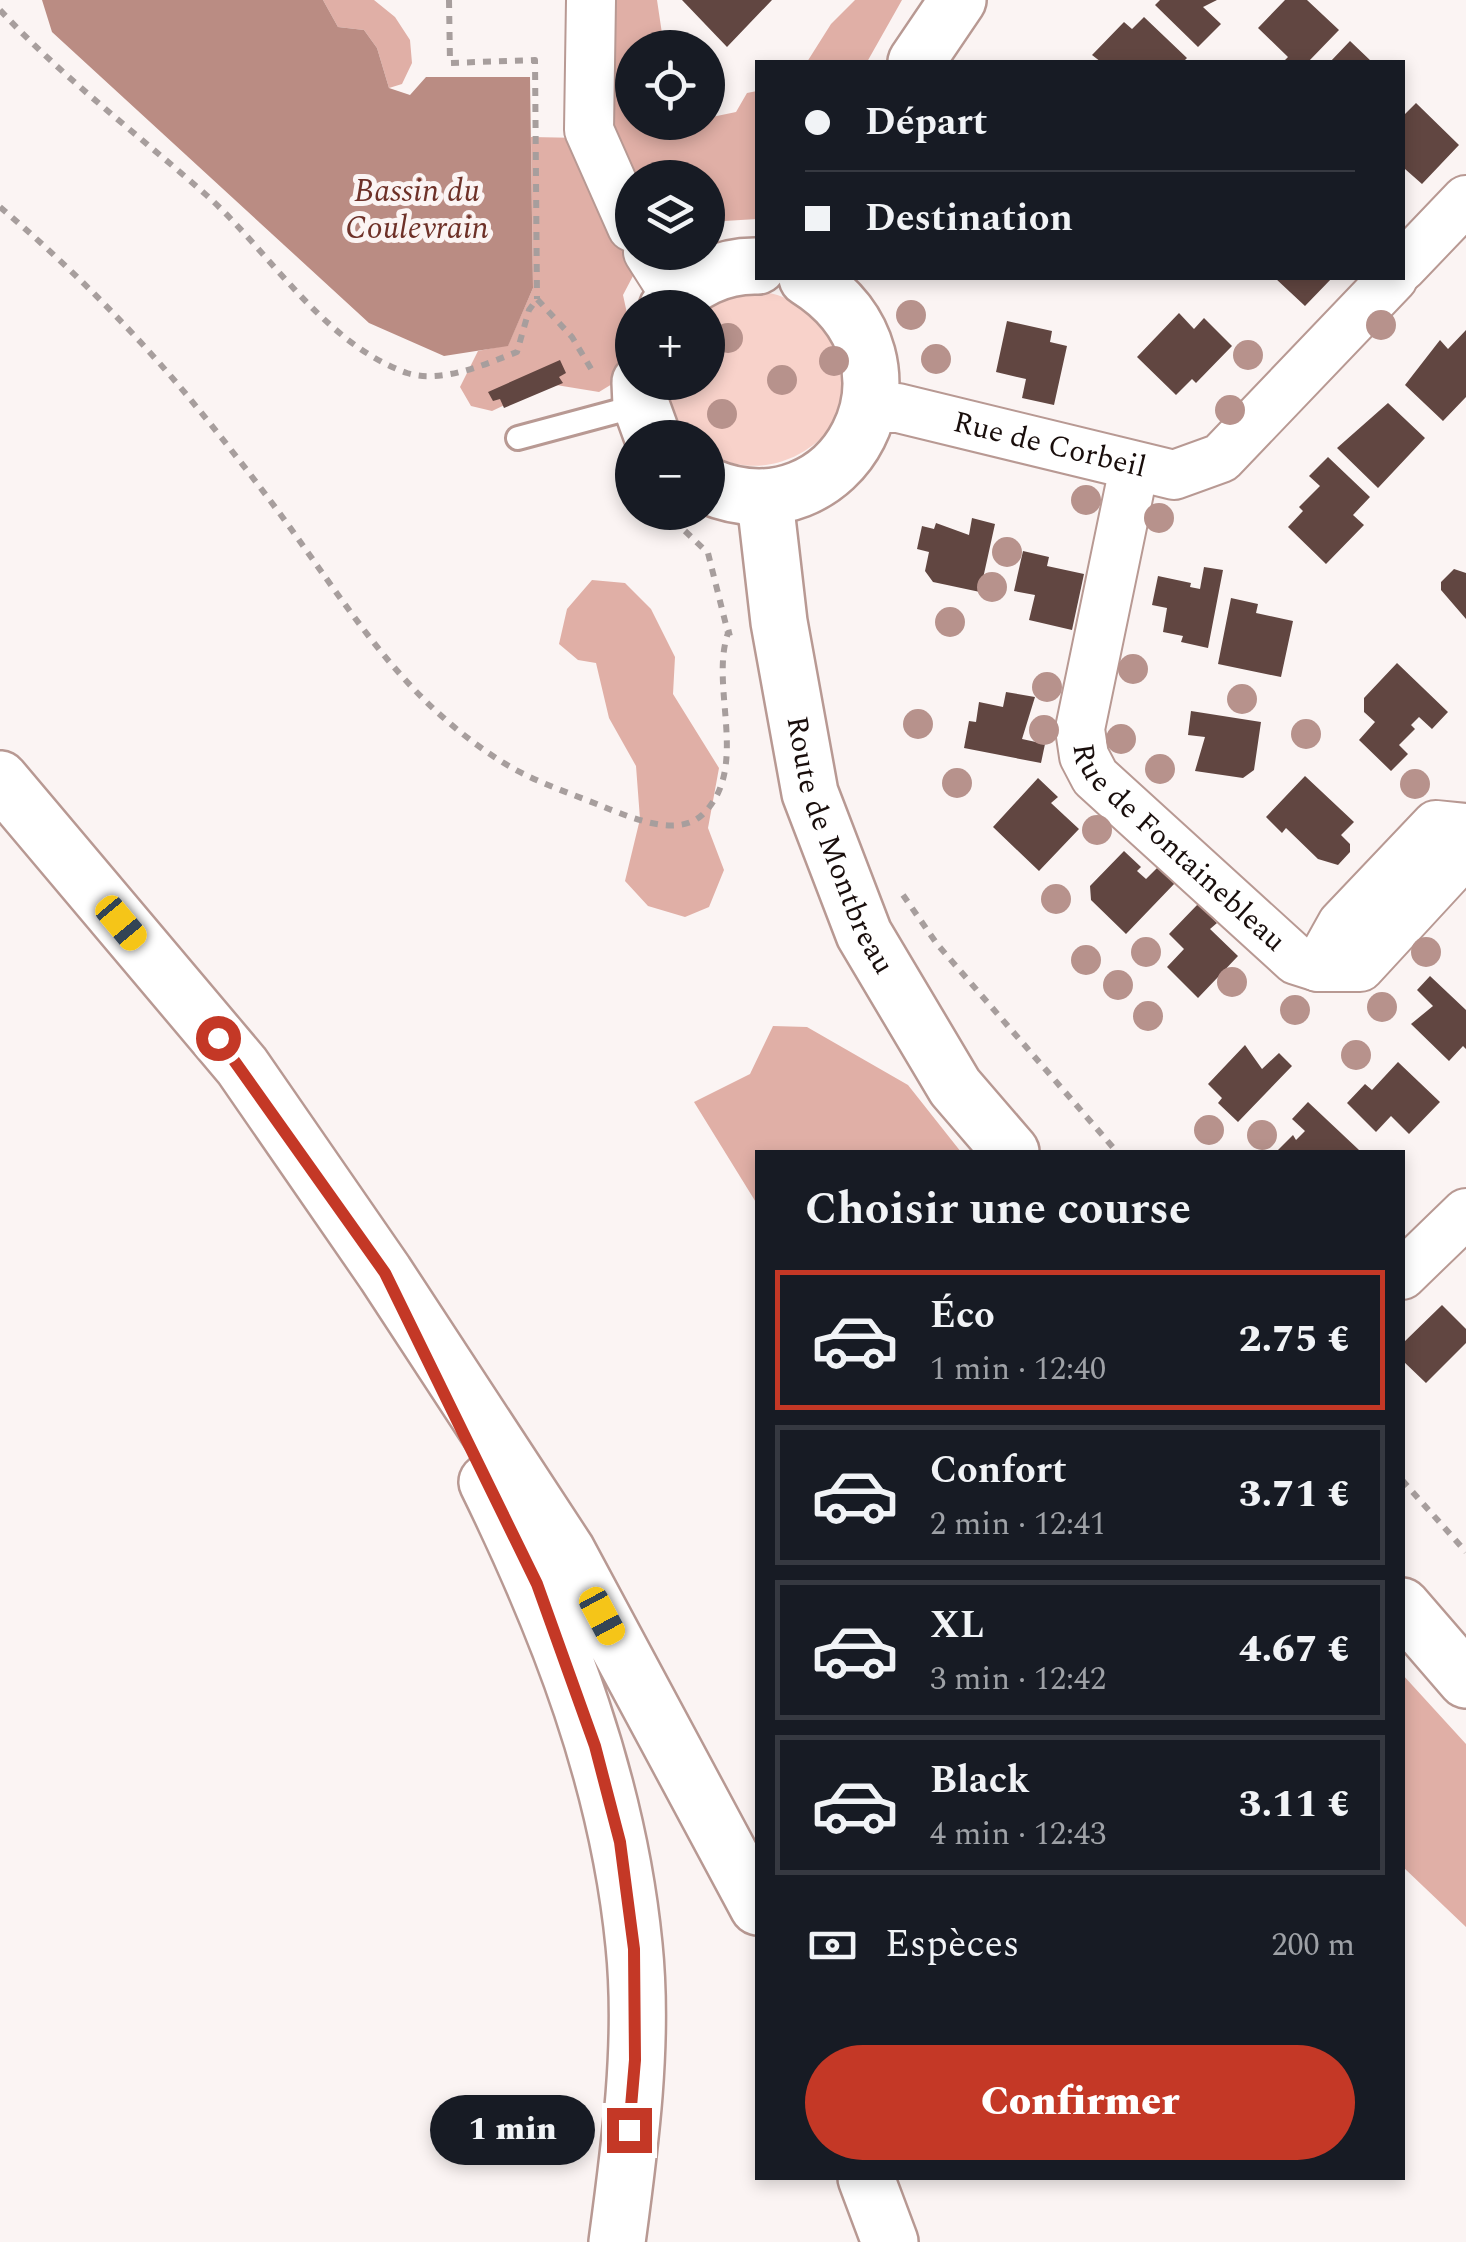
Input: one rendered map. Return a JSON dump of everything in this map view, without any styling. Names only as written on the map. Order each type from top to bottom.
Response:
[{"type":"main road","points":[[917,60],[958,0]]},
{"type":"main road","points":[[664,285],[755,266]]},
{"type":"main road","points":[[725,494],[760,498],[797,490],[830,472],[855,443],[869,408],[872,376],[859,330],[831,293],[809,280]]},
{"type":"main road","name":"Route de Montbreau","points":[[760,498],[767,518],[753,627],[810,793],[864,934],[955,1088],[1009,1150]]},
{"type":"main road","points":[[0,779],[242,1066],[385,1273],[567,1551],[755,1901]]},
{"type":"main road","points":[[385,1273],[537,1584],[595,1746],[620,1842],[634,1949],[635,2060],[617,2242]]},
{"type":"main road","points":[[1405,1609],[1466,1680]]},
{"type":"main road","points":[[867,2180],[890,2242]]},
{"type":"street","points":[[591,0],[589,130],[615,189]]},
{"type":"street","name":"Rue de Corbeil","points":[[1405,260],[1466,200]]},
{"type":"street","name":"Rue de Corbeil","points":[[869,408],[898,408],[1174,475],[1221,458],[1386,280]]},
{"type":"street","name":"Rue de Fontainebleau","points":[[1134,468],[1080,729],[1084,756],[1096,777],[1296,960],[1318,968],[1360,967],[1466,852]]},
{"type":"street","name":"Rue de Fontainebleau","points":[[1318,968],[1342,924],[1436,825],[1466,828]]},
{"type":"street","points":[[1405,1272],[1466,1213]]},
{"type":"lane","points":[[518,438],[645,408]]},
{"type":"path","points":[[0,10],[54,69],[206,195],[368,356],[412,375],[467,371],[518,352],[529,310],[537,299],[535,60],[450,63],[449,0]]},
{"type":"path","points":[[0,207],[123,322],[187,396],[306,549],[362,632],[433,709],[500,761],[630,817],[682,825],[702,816],[718,791],[726,763],[721,653],[753,627],[708,553],[684,530]]},
{"type":"path","points":[[537,299],[572,338]]},
{"type":"path","points":[[900,891],[937,944],[1115,1150]]},
{"type":"path","points":[[1405,1483],[1466,1552]]},
{"type":"shaded area","points":[[323,0],[374,0],[395,17],[410,40],[412,63],[402,84],[389,88],[377,48],[364,30],[338,27]]},
{"type":"shaded area","points":[[609,0],[657,0],[661,30],[615,30],[615,140],[725,140],[725,114],[736,112],[747,93],[755,91],[755,219],[725,221],[725,160],[615,160],[615,270],[634,270],[634,274],[626,290],[615,290],[615,382],[599,392],[550,384],[492,411],[471,406],[460,387],[478,351],[508,345],[533,288],[531,137],[582,138]]},
{"type":"shaded area","points":[[855,0],[902,0],[868,60],[808,60],[831,24]]},
{"type":"shaded area","points":[[742,291],[775,294],[800,307],[836,342],[847,373],[845,400],[833,424],[814,444],[790,458],[763,465],[725,460],[725,420],[679,420],[672,405],[671,400],[725,400],[725,298]]},
{"type":"shaded area","points":[[592,580],[625,583],[651,609],[675,657],[673,694],[719,768],[708,828],[724,870],[709,907],[685,917],[648,906],[625,881],[640,819],[636,766],[609,718],[596,663],[578,660],[559,644],[567,609]]},
{"type":"shaded area","points":[[773,1026],[807,1027],[908,1085],[959,1150],[755,1150],[755,1201],[694,1102],[750,1074]]},
{"type":"shaded area","points":[[1405,1677],[1466,1744],[1466,1927],[1405,1869]]},
{"type":"water","name":"Bassin du Coulevrain","points":[[42,0],[323,0],[338,27],[364,30],[377,48],[389,88],[410,95],[426,77],[530,77],[533,288],[508,346],[444,356],[369,323],[52,32]]},
{"type":"building","points":[[682,0],[772,0],[727,47],[725,30],[711,30]]},
{"type":"building","points":[[1160,0],[1217,0],[1203,7],[1221,24],[1198,47],[1155,5]]},
{"type":"building","points":[[1285,0],[1307,0],[1339,30],[1310,60],[1285,60],[1288,57],[1258,28]]},
{"type":"building","points":[[1144,17],[1187,58],[1098,60],[1092,55],[1124,22],[1132,29]]},
{"type":"building","points":[[1350,41],[1370,60],[1332,60]]},
{"type":"building","points":[[1416,103],[1459,145],[1422,184],[1405,169],[1405,114]]},
{"type":"building","points":[[1277,280],[1330,280],[1305,306]]},
{"type":"building","points":[[1179,313],[1194,329],[1204,318],[1232,346],[1196,383],[1192,379],[1176,395],[1137,357]]},
{"type":"building","points":[[1007,321],[1052,331],[1050,342],[1067,346],[1054,405],[1022,398],[1026,379],[996,372]]},
{"type":"building","points":[[1466,330],[1466,397],[1443,421],[1405,385],[1440,340],[1448,349]]},
{"type":"building","points":[[560,360],[566,373],[559,377],[563,383],[504,408],[500,399],[493,401],[488,392]]},
{"type":"building","points":[[1388,403],[1425,438],[1378,488],[1337,448]]},
{"type":"building","points":[[1328,457],[1370,497],[1353,515],[1364,525],[1326,564],[1288,527],[1303,511],[1299,507],[1320,486],[1309,476]]},
{"type":"building","points":[[972,518],[995,524],[980,592],[933,582],[925,571],[929,552],[917,549],[922,526],[934,529],[936,523],[969,535]]},
{"type":"building","points":[[1023,551],[1049,557],[1047,566],[1084,574],[1072,630],[1029,620],[1035,595],[1014,591]]},
{"type":"building","points":[[1204,567],[1223,570],[1208,648],[1181,642],[1183,636],[1163,632],[1167,608],[1152,605],[1158,576],[1191,583],[1190,587],[1200,589]]},
{"type":"building","points":[[1454,569],[1466,573],[1466,619],[1441,590],[1441,582]]},
{"type":"building","points":[[1231,598],[1258,604],[1256,613],[1293,621],[1281,677],[1218,664]]},
{"type":"building","points":[[1397,663],[1448,712],[1432,729],[1419,717],[1411,725],[1415,729],[1399,745],[1408,754],[1391,771],[1359,740],[1375,722],[1364,712],[1364,698]]},
{"type":"building","points":[[1006,692],[1035,697],[1022,739],[1045,744],[1041,763],[964,748],[969,721],[976,722],[979,702],[1003,707]]},
{"type":"building","points":[[1191,711],[1261,722],[1254,770],[1243,778],[1195,771],[1205,737],[1188,735]]},
{"type":"building","points":[[1305,776],[1354,822],[1341,835],[1350,844],[1350,852],[1338,865],[1318,859],[1286,828],[1282,833],[1266,817]]},
{"type":"building","points":[[1038,778],[1058,797],[1051,803],[1079,829],[1039,871],[993,827]]},
{"type":"building","points":[[1124,851],[1141,867],[1137,871],[1146,879],[1158,867],[1175,883],[1126,934],[1091,900],[1090,886]]},
{"type":"building","points":[[1198,904],[1217,923],[1210,929],[1238,956],[1198,998],[1167,967],[1184,949],[1169,934]]},
{"type":"building","points":[[1430,976],[1466,1010],[1466,1049],[1463,1046],[1449,1061],[1411,1024],[1433,1006],[1417,990]]},
{"type":"building","points":[[1245,1045],[1262,1069],[1279,1053],[1292,1066],[1238,1122],[1218,1103],[1222,1098],[1208,1084]]},
{"type":"building","points":[[1398,1062],[1440,1102],[1409,1134],[1391,1116],[1376,1132],[1347,1103],[1365,1084],[1372,1090]]},
{"type":"building","points":[[1308,1102],[1359,1150],[1278,1150],[1293,1135],[1296,1140],[1305,1131],[1292,1119]]},
{"type":"building","points":[[1442,1305],[1466,1329],[1466,1343],[1426,1383],[1405,1363],[1405,1341]]},
{"type":"route","points":[[218,1038],[242,1066],[385,1273],[537,1584],[595,1746],[620,1842],[634,1949],[635,2060],[629,2130]]}]
